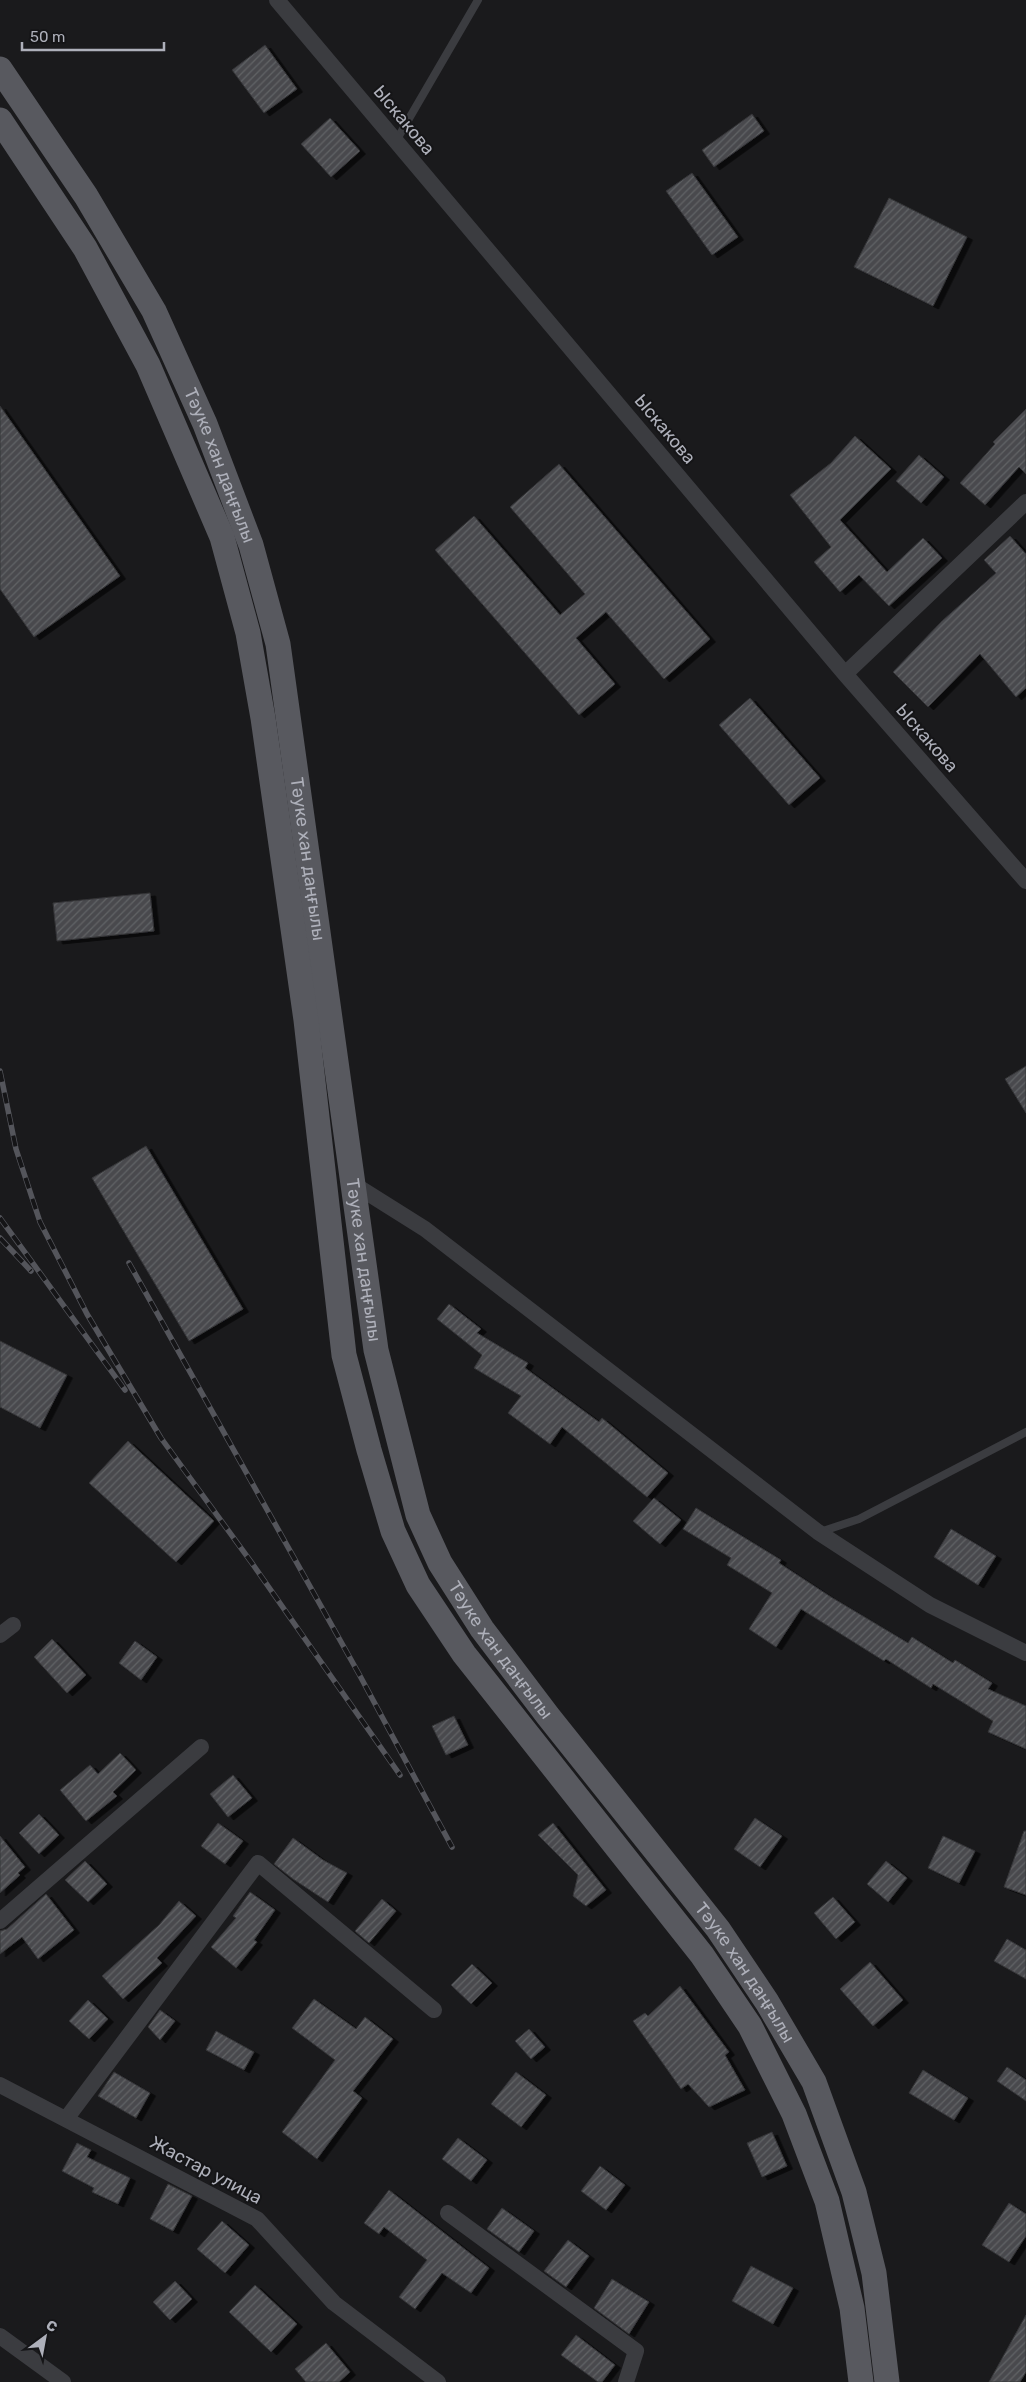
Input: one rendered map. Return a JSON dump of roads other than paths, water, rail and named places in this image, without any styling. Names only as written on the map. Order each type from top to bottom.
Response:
[{"type":"main road","name":"Тәуке хан даңғылы","points":[[0,69],[86,196],[154,311],[205,424],[251,545],[278,644],[355,1185],[376,1350],[418,1515],[440,1563],[494,1645],[718,1929],[767,2002],[814,2082],[854,2192],[874,2273],[887,2382]]},
{"type":"main road","name":"Тәуке хан даңғылы","points":[[0,120],[85,248],[148,364],[222,537],[248,633],[262,708],[306,1020],[344,1355],[368,1450],[393,1531],[418,1585],[464,1654],[702,1955],[750,2026],[790,2105],[827,2201],[852,2308],[861,2382]]},
{"type":"main road","points":[[306,1020],[331,1016]]},
{"type":"main road","points":[[344,1355],[376,1350]]},
{"type":"street","name":"Ыскакова","points":[[277,0],[845,674],[1025,878]]},
{"type":"street","points":[[845,674],[1026,502]]},
{"type":"street","points":[[355,1185],[426,1229],[818,1532],[930,1605],[1026,1653]]},
{"type":"street","points":[[0,1921],[201,1747]]},
{"type":"street","points":[[66,2119],[258,1863],[434,2010]]},
{"type":"street","name":"Жастар улица","points":[[0,2084],[257,2219],[334,2303],[438,2382]]},
{"type":"street","points":[[448,2213],[636,2351],[626,2382]]},
{"type":"street","points":[[0,2336],[63,2382]]},
{"type":"lane","points":[[396,141],[478,0]]},
{"type":"lane","points":[[818,1532],[859,1519],[1026,1432]]},
{"type":"railway","points":[[0,1071],[16,1149],[40,1222],[87,1314],[161,1438],[254,1566],[400,1775]]},
{"type":"railway","points":[[0,1218],[125,1390]]},
{"type":"railway","points":[[0,1238],[31,1271]]},
{"type":"railway","points":[[129,1263],[359,1674],[452,1847]]}]
